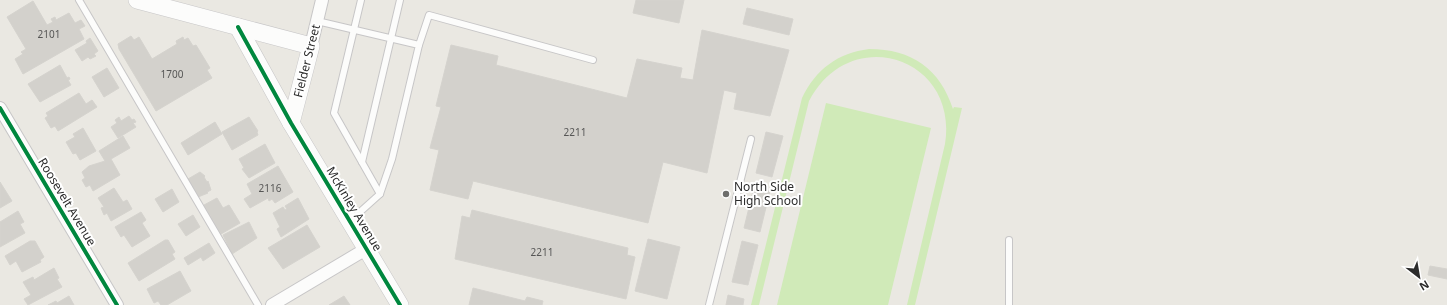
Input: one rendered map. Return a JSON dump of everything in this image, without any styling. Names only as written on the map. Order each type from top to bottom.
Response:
[{"type":"street","points":[[138,0],[310,46]]},
{"type":"street","name":"Fielder Street","points":[[291,123],[322,0]]},
{"type":"street","name":"McKinley Avenue","points":[[238,27],[291,123],[400,305]]},
{"type":"street","name":"Roosevelt Avenue","points":[[0,108],[117,305]]},
{"type":"street","points":[[272,305],[366,249]]},
{"type":"lane","points":[[79,0],[258,305]]},
{"type":"lane","points":[[361,0],[334,112],[380,194]]},
{"type":"lane","points":[[362,162],[400,0]]},
{"type":"lane","points":[[350,221],[380,194],[392,159],[419,45],[429,15],[593,60]]},
{"type":"lane","points":[[317,21],[419,45]]},
{"type":"lane","points":[[709,305],[751,139]]},
{"type":"lane","points":[[1009,240],[1009,305]]},
{"type":"green space","points":[[869,49],[884,50],[911,57],[932,72],[947,95],[953,109],[954,107],[962,108],[915,305],[907,305],[945,144],[945,114],[935,89],[919,71],[898,60],[874,57],[850,62],[827,77],[809,101],[759,305],[751,305],[802,98],[814,79],[829,64],[847,54]]},
{"type":"green space","points":[[826,103],[931,128],[888,305],[777,305]]},
{"type":"building","points":[[636,0],[684,0],[679,23],[633,13]]},
{"type":"building","points":[[33,1],[47,25],[53,22],[51,19],[55,17],[56,20],[69,13],[75,23],[81,20],[85,26],[79,29],[84,39],[23,74],[15,59],[23,54],[21,52],[26,49],[7,17]]},
{"type":"building","points":[[747,8],[793,19],[789,35],[743,24]]},
{"type":"building","points":[[702,30],[789,50],[770,116],[734,109],[737,93],[724,90],[707,173],[663,162],[648,223],[473,181],[468,199],[430,190],[439,150],[430,148],[441,107],[436,106],[451,45],[498,56],[496,65],[627,98],[637,59],[682,68],[680,78],[693,80]]},
{"type":"building","points":[[131,36],[134,40],[139,37],[152,59],[177,44],[176,41],[183,37],[184,40],[188,38],[193,46],[196,45],[210,68],[207,70],[212,78],[156,111],[119,49],[118,44]]},
{"type":"building","points":[[90,38],[98,51],[94,54],[96,56],[90,59],[88,57],[82,61],[75,50],[87,43],[86,41]]},
{"type":"building","points":[[60,65],[67,78],[69,77],[70,79],[68,80],[71,85],[40,102],[28,84]]},
{"type":"building","points":[[107,68],[119,88],[104,97],[92,77]]},
{"type":"building","points":[[79,93],[86,104],[92,100],[97,107],[58,131],[55,126],[51,128],[45,118],[48,116],[46,113]]},
{"type":"building","points":[[129,116],[136,122],[133,123],[136,127],[118,138],[111,127],[117,123],[115,120],[119,117],[121,121]]},
{"type":"building","points":[[249,117],[258,131],[258,135],[232,150],[222,132]]},
{"type":"building","points":[[215,122],[222,134],[188,155],[181,143]]},
{"type":"building","points":[[83,128],[96,151],[80,160],[76,153],[73,154],[66,142],[75,137],[73,134]]},
{"type":"building","points":[[766,132],[783,136],[772,177],[756,173]]},
{"type":"building","points":[[123,136],[130,148],[111,159],[120,175],[93,191],[90,185],[86,187],[82,180],[85,178],[82,172],[89,166],[105,161],[99,151]]},
{"type":"building","points":[[265,144],[275,163],[249,178],[242,169],[244,168],[239,159]]},
{"type":"building","points":[[278,166],[293,192],[275,203],[272,199],[269,201],[268,198],[250,208],[244,199],[252,194],[247,184]]},
{"type":"building","points":[[200,172],[205,176],[204,177],[207,182],[208,181],[211,190],[207,192],[208,193],[198,197],[188,179]]},
{"type":"building","points":[[0,182],[12,201],[0,208]]},
{"type":"building","points":[[754,187],[770,191],[760,232],[744,228]]},
{"type":"building","points":[[114,188],[123,202],[127,200],[132,209],[111,221],[107,213],[104,215],[101,208],[104,207],[98,198]]},
{"type":"building","points":[[172,189],[179,202],[163,212],[155,199]]},
{"type":"building","points":[[217,198],[223,208],[229,205],[240,223],[221,234],[204,205]]},
{"type":"building","points":[[298,198],[309,219],[281,237],[277,229],[280,227],[273,213],[283,207],[285,210],[287,209],[285,206]]},
{"type":"building","points":[[472,210],[628,248],[627,255],[635,257],[626,299],[455,259],[462,216],[470,218]]},
{"type":"building","points":[[18,211],[24,222],[20,224],[25,233],[0,247],[0,222]]},
{"type":"building","points":[[141,212],[146,220],[142,223],[150,236],[132,247],[124,235],[121,237],[115,227]]},
{"type":"building","points":[[193,215],[200,227],[186,236],[178,224]]},
{"type":"building","points":[[249,222],[257,238],[232,254],[223,235]]},
{"type":"building","points":[[307,225],[320,247],[283,269],[268,248]]},
{"type":"building","points":[[648,239],[680,247],[667,299],[635,291]]},
{"type":"building","points":[[165,240],[168,240],[175,252],[172,254],[175,259],[139,281],[128,263]]},
{"type":"building","points":[[30,241],[35,241],[44,257],[40,260],[41,262],[22,272],[16,261],[10,265],[5,256]]},
{"type":"building","points":[[742,241],[758,245],[748,285],[732,282]]},
{"type":"building","points":[[209,243],[215,253],[203,261],[201,257],[188,265],[184,258]]},
{"type":"building","points":[[1430,266],[1447,269],[1447,279],[1428,275]]},
{"type":"building","points":[[54,268],[59,278],[57,279],[62,287],[28,305],[24,299],[31,295],[23,282],[33,277],[34,280]]},
{"type":"building","points":[[180,271],[191,291],[167,305],[161,305],[158,301],[154,303],[147,289]]},
{"type":"building","points":[[473,288],[525,301],[527,297],[543,301],[542,305],[469,305]]},
{"type":"building","points":[[728,295],[744,299],[743,305],[726,305]]},
{"type":"building","points":[[69,296],[74,305],[48,305],[56,301],[57,303]]},
{"type":"building","points":[[344,296],[350,305],[329,305]]},
{"type":"cycle path","points":[[238,27],[291,123],[400,305]]},
{"type":"cycle path","points":[[0,108],[117,305]]},
{"type":"place","name":"North Side High School","points":[[726,194]]}]
